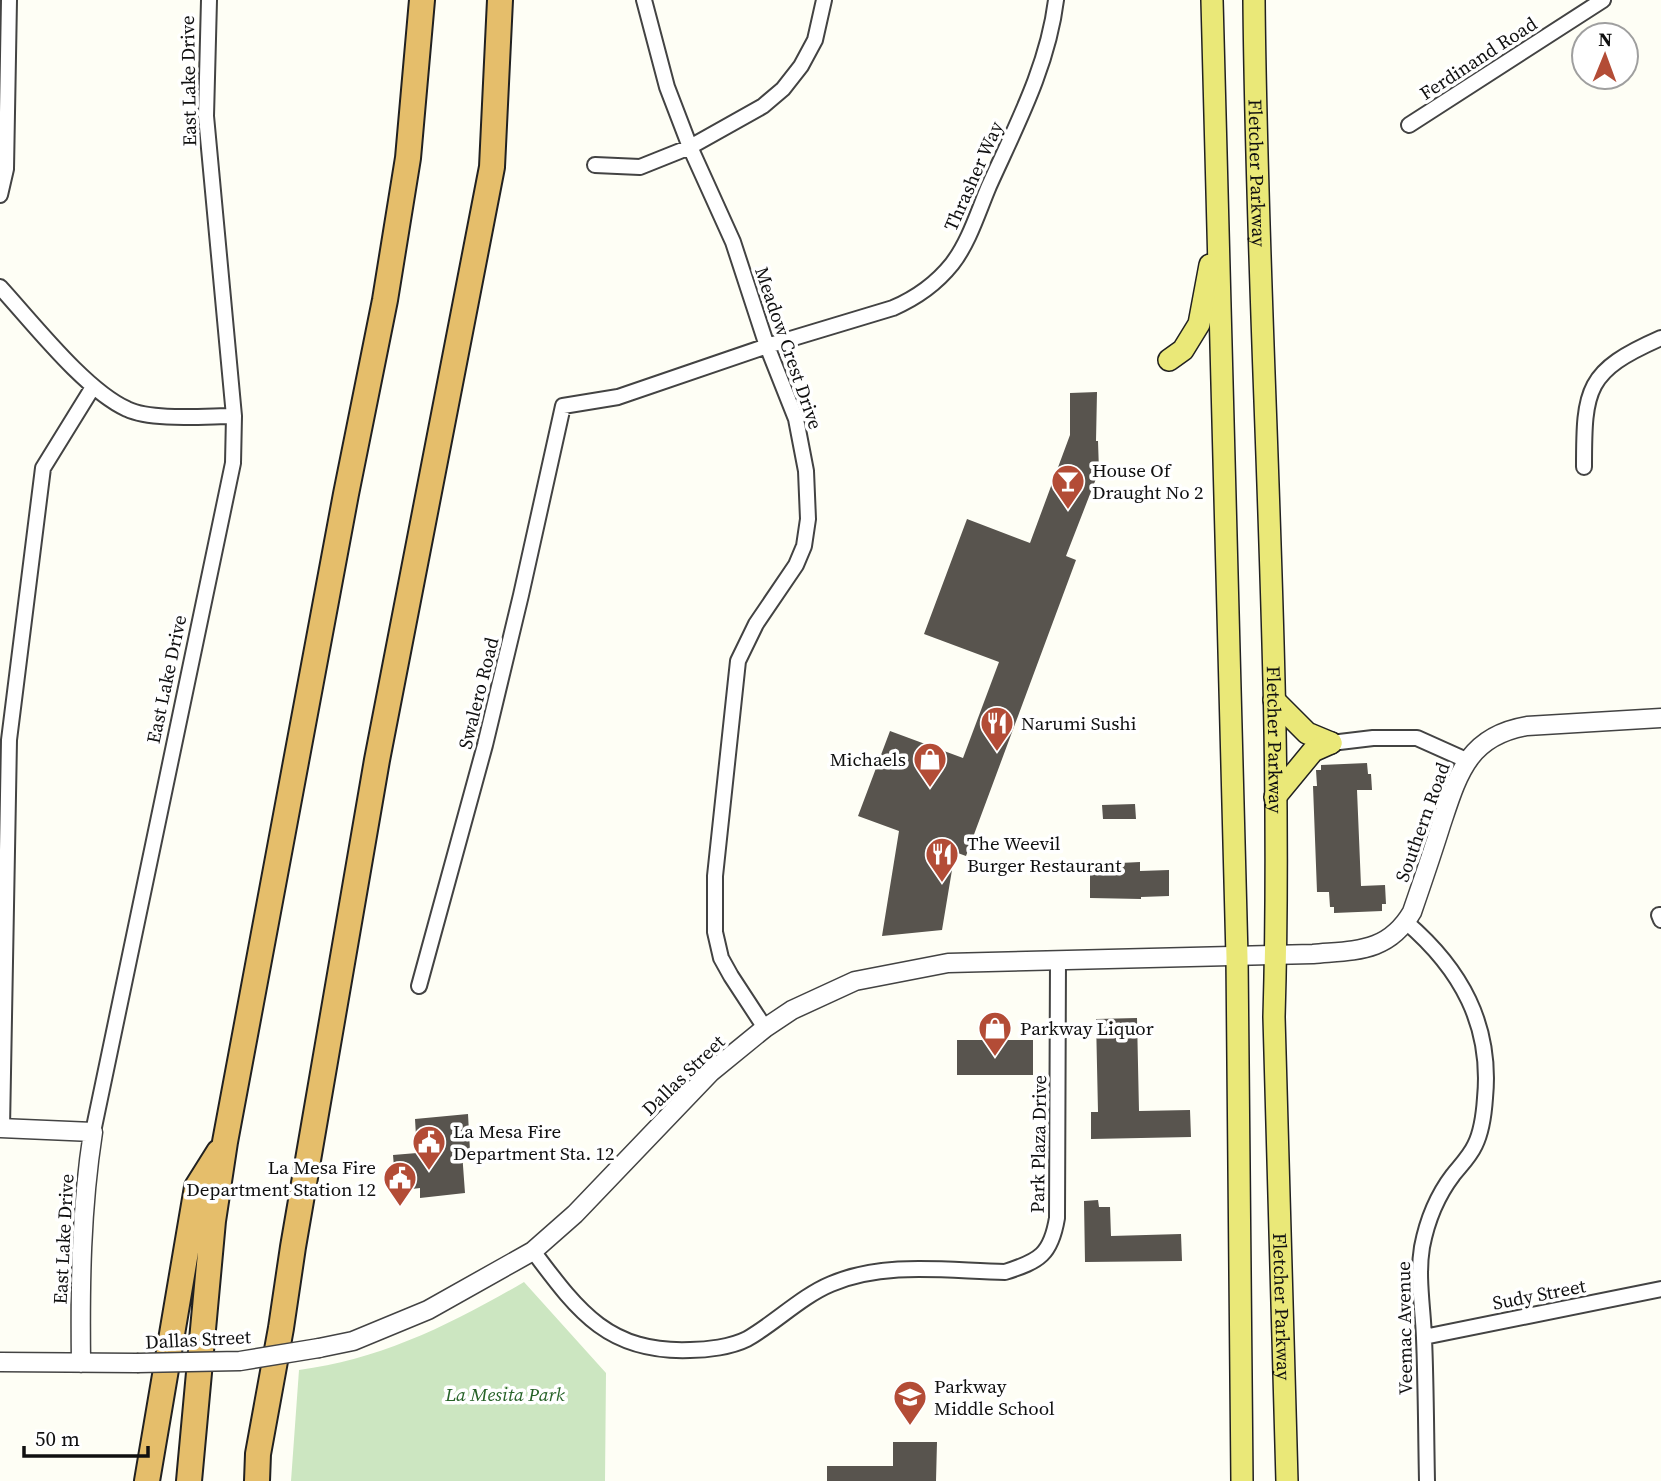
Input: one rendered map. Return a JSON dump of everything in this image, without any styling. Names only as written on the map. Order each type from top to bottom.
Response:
[{"type":"highway","points":[[189,1481],[212,1233],[225,1142],[385,300],[408,158],[422,0]]},
{"type":"highway","points":[[257,1481],[258,1454],[377,760],[492,167],[500,0]]},
{"type":"highway","points":[[147,1481],[197,1187],[225,1142]]},
{"type":"main road","name":"Fletcher Parkway","points":[[1212,0],[1237,957],[1242,1481]]},
{"type":"main road","name":"Fletcher Parkway","points":[[1254,0],[1255,127],[1274,700],[1274,1017],[1287,1481]]},
{"type":"main road","points":[[1169,360],[1183,350],[1199,324],[1217,232]]},
{"type":"main road","points":[[1274,700],[1307,733],[1331,743]]},
{"type":"main road","points":[[1275,797],[1313,751],[1331,743]]},
{"type":"street","points":[[0,195],[6,169],[9,0]]},
{"type":"street","name":"East Lake Drive","points":[[80,1363],[84,1189],[93,1132],[233,463],[234,416],[206,116],[209,0]]},
{"type":"street","name":"Meadow Crest Drive","points":[[644,0],[667,87],[733,242],[766,346],[796,419],[806,471],[807,533],[796,565],[756,624],[738,661],[715,876],[714,916],[721,958],[765,1028]]},
{"type":"street","points":[[595,165],[640,167],[690,146],[763,106],[783,89],[801,66],[815,40],[824,0]]},
{"type":"street","name":"Thrasher Way","points":[[562,406],[618,397],[766,346],[892,308],[920,294],[943,275],[959,254],[1039,72],[1054,19],[1056,0]]},
{"type":"street","name":"Ferdinand Road","points":[[1409,125],[1603,0]]},
{"type":"street","points":[[0,287],[93,387],[128,410],[158,415],[234,416]]},
{"type":"street","points":[[1584,467],[1584,417],[1586,403],[1595,384],[1618,359],[1661,338]]},
{"type":"street","points":[[93,387],[43,468],[9,740],[1,1128],[93,1132]]},
{"type":"street","name":"Swalero Road","points":[[419,986],[485,745],[522,595],[562,406]]},
{"type":"street","name":"Southern Road","points":[[1237,957],[1368,948],[1390,939],[1406,922],[1416,901],[1455,781],[1466,760],[1487,740],[1513,728],[1661,718]]},
{"type":"street","points":[[1331,743],[1370,738],[1417,738],[1466,760]]},
{"type":"street","name":"Veemac Avenue","points":[[1406,922],[1441,955],[1464,989],[1479,1027],[1486,1066],[1485,1106],[1475,1145],[1441,1194],[1426,1231],[1420,1269],[1427,1481]]},
{"type":"street","name":"Dallas Street","points":[[0,1362],[136,1363],[240,1360],[354,1342],[428,1310],[533,1251],[575,1214],[711,1072],[765,1028],[792,1010],[855,981],[948,963],[1237,957]]},
{"type":"street","name":"Park Plaza Drive","points":[[533,1251],[593,1323],[626,1343],[663,1351],[703,1350],[745,1340],[830,1284],[876,1270],[1005,1272],[1023,1266],[1046,1252],[1054,1238],[1058,1218],[1058,960]]},
{"type":"street","name":"Sudy Street","points":[[1424,1337],[1661,1289]]},
{"type":"green space","name":"La Mesita Park","points":[[524,1282],[606,1373],[605,1481],[291,1481],[299,1370],[358,1358],[416,1338],[471,1312]]},
{"type":"building","points":[[1097,392],[1096,441],[1099,471],[1066,556],[1076,560],[966,856],[955,852],[942,930],[882,936],[899,831],[858,816],[890,731],[963,758],[999,662],[924,634],[967,519],[1030,543],[1070,435],[1070,393]]},
{"type":"building","points":[[1367,763],[1372,790],[1357,790],[1361,886],[1385,885],[1386,904],[1382,904],[1382,911],[1334,913],[1334,907],[1330,907],[1329,892],[1317,892],[1313,786],[1317,786],[1316,770],[1321,770],[1321,765]]},
{"type":"building","points":[[1135,804],[1136,819],[1103,819],[1102,805]]},
{"type":"building","points":[[1140,862],[1140,871],[1169,870],[1169,896],[1141,899],[1090,898],[1090,873],[1120,872],[1120,863]]},
{"type":"building","points":[[1137,1018],[1139,1111],[1190,1110],[1191,1137],[1091,1139],[1091,1112],[1098,1112],[1096,1019]]},
{"type":"building","name":"Parkway Liquor","points":[[957,1040],[1033,1040],[1033,1075],[957,1075]]},
{"type":"building","name":"La Mesa Fire Department Sta. 12","points":[[468,1114],[470,1151],[462,1152],[465,1193],[420,1198],[420,1188],[396,1191],[393,1155],[417,1153],[415,1119]]},
{"type":"building","points":[[1098,1200],[1099,1207],[1110,1207],[1111,1236],[1181,1234],[1182,1261],[1085,1262],[1084,1201]]},
{"type":"building","points":[[893,1442],[937,1442],[936,1481],[827,1481],[827,1466],[893,1466]]},
{"type":"place","name":"House Of Draught No 2","points":[[1068,511]]},
{"type":"place","name":"Narumi Sushi","points":[[997,753]]},
{"type":"place","name":"Michaels","points":[[930,789]]},
{"type":"place","name":"The Weevil Burger Restaurant","points":[[942,884]]},
{"type":"place","name":"Parkway Liquor","points":[[995,1058]]},
{"type":"place","name":"La Mesa Fire Department Sta. 12","points":[[429,1172]]},
{"type":"place","name":"La Mesa Fire Department Station 12","points":[[400,1208]]},
{"type":"place","name":"Parkway Middle School","points":[[910,1427]]}]
